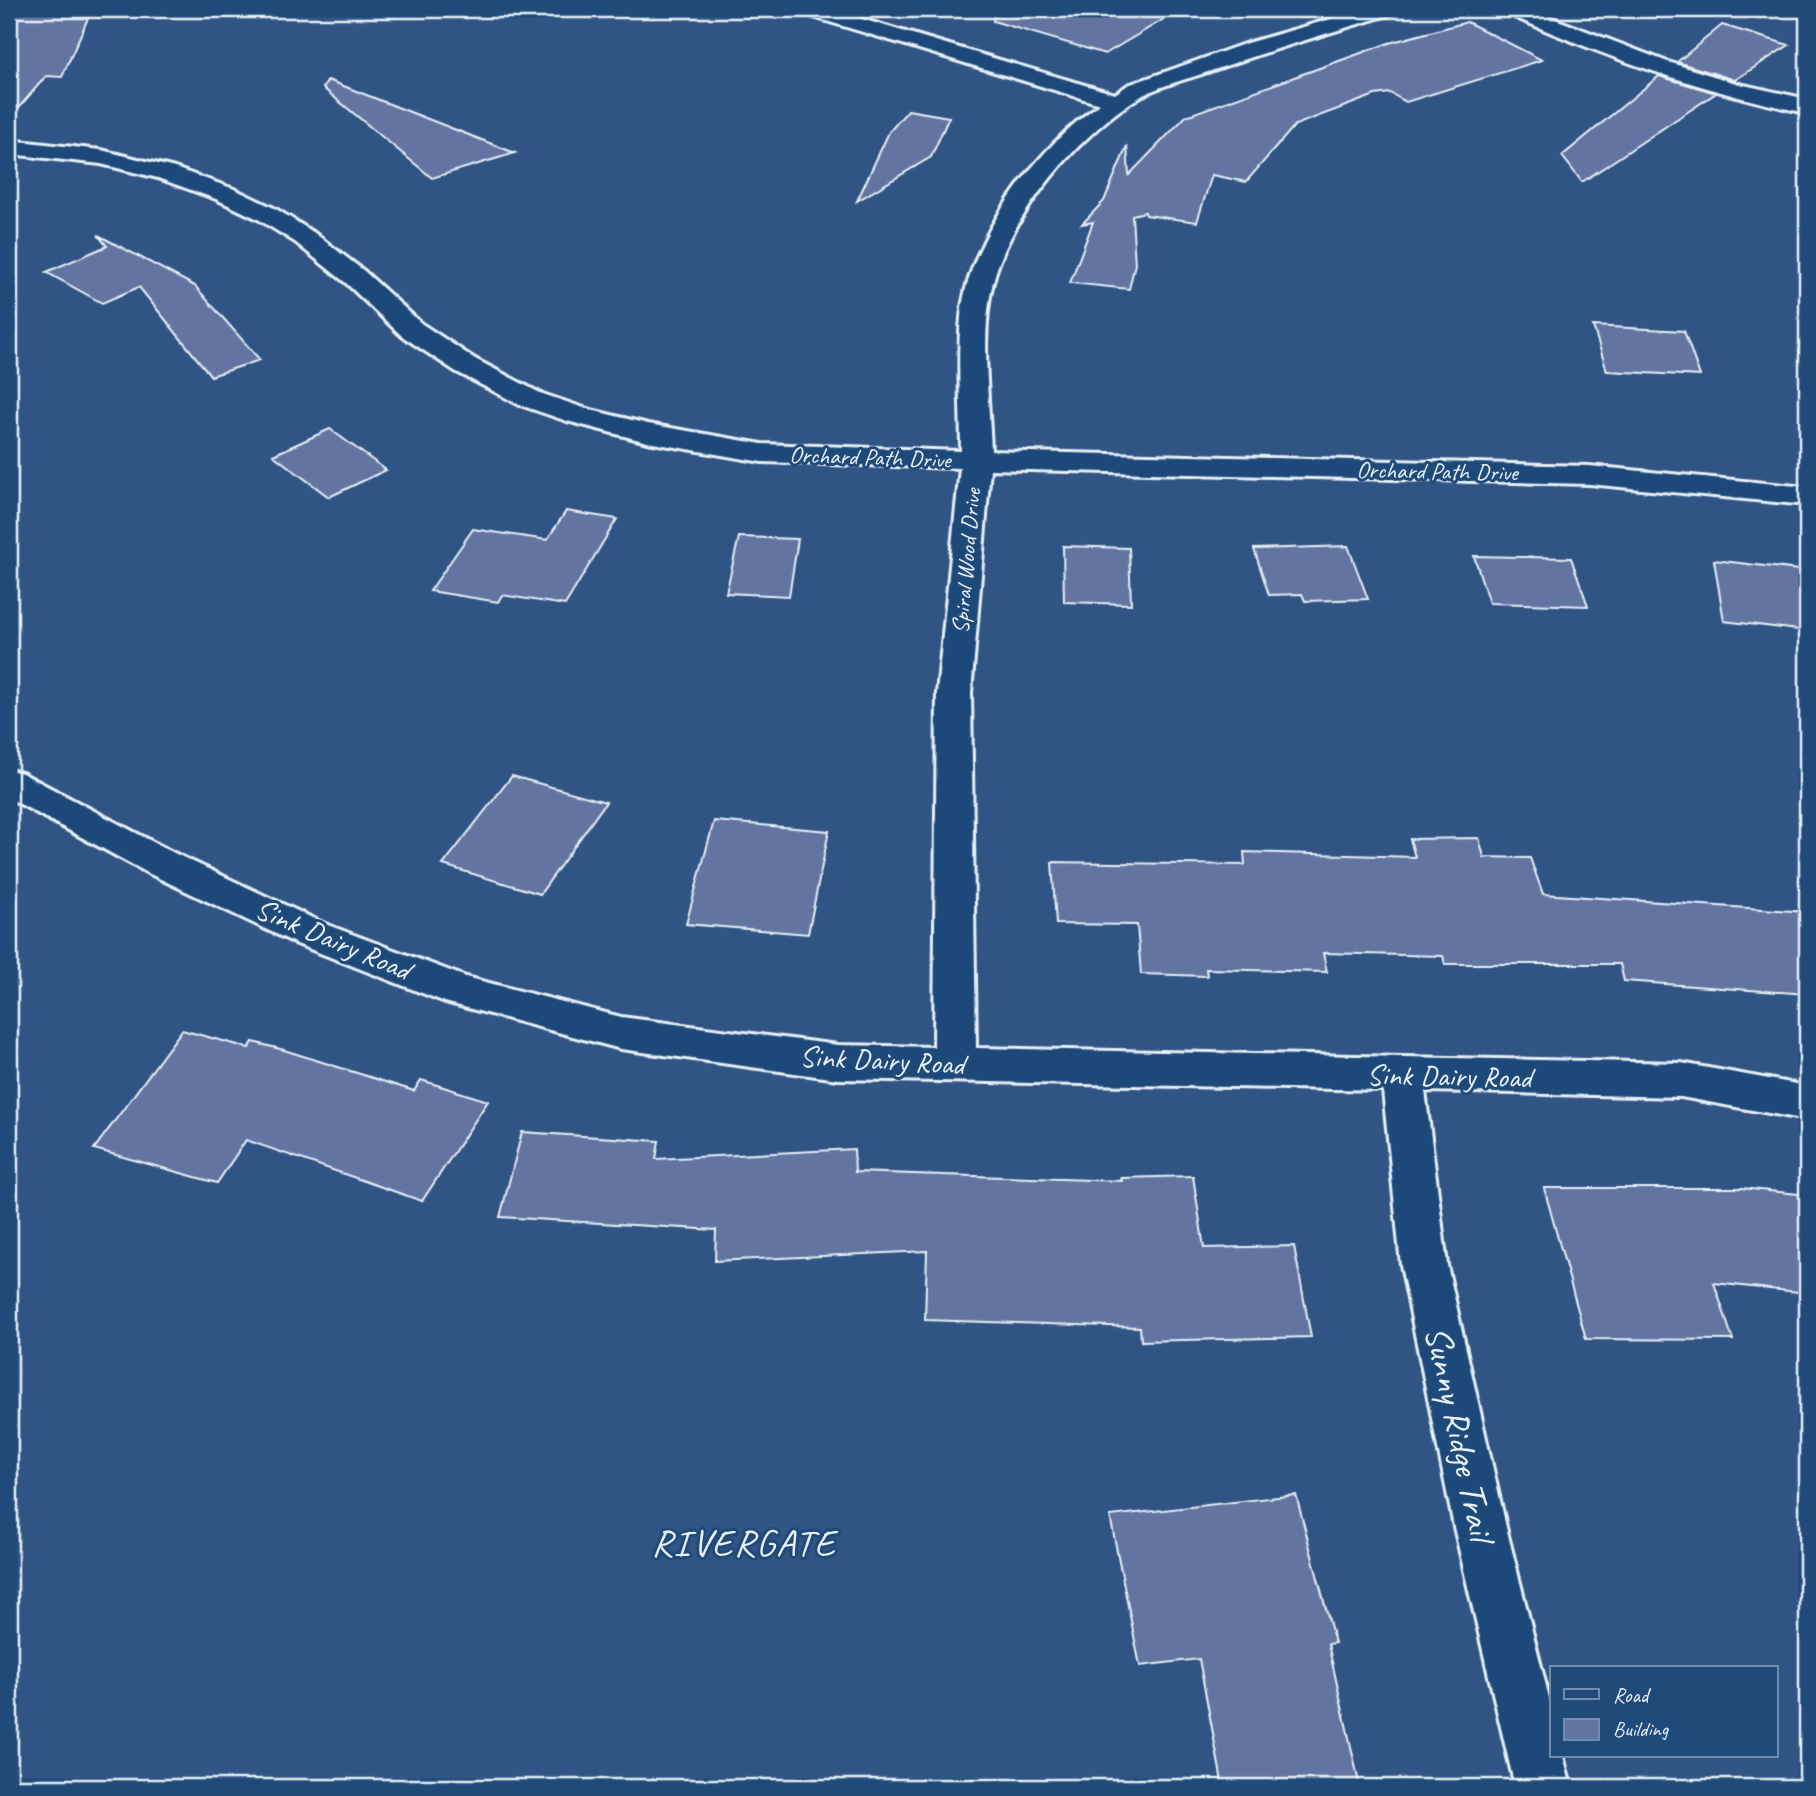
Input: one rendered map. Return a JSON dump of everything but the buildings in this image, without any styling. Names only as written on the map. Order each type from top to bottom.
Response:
[{"type":"street","points":[[807,9],[1118,102]]},
{"type":"street","name":"Spiral Wood Drive","points":[[955,1064],[954,694],[976,460],[974,317],[979,280],[1011,211],[1060,153],[1095,118],[1136,90],[1192,68],[1388,9]]},
{"type":"street","points":[[1512,9],[1623,53],[1703,80],[1807,106]]},
{"type":"street","name":"Orchard Path Drive","points":[[9,147],[101,157],[166,173],[225,194],[267,214],[355,277],[412,330],[465,365],[530,399],[577,415],[647,433],[762,453],[1589,475],[1807,496]]},
{"type":"street","name":"Sink Dairy Road","points":[[9,782],[161,863],[311,934],[459,991],[621,1033],[838,1062],[1681,1080],[1807,1102]]},
{"type":"street","name":"Sunny Ridge Trail","points":[[1402,1075],[1424,1265],[1479,1527],[1543,1787]]},
{"type":"district","name":"RIVERGATE","points":[[744,1542]]}]
